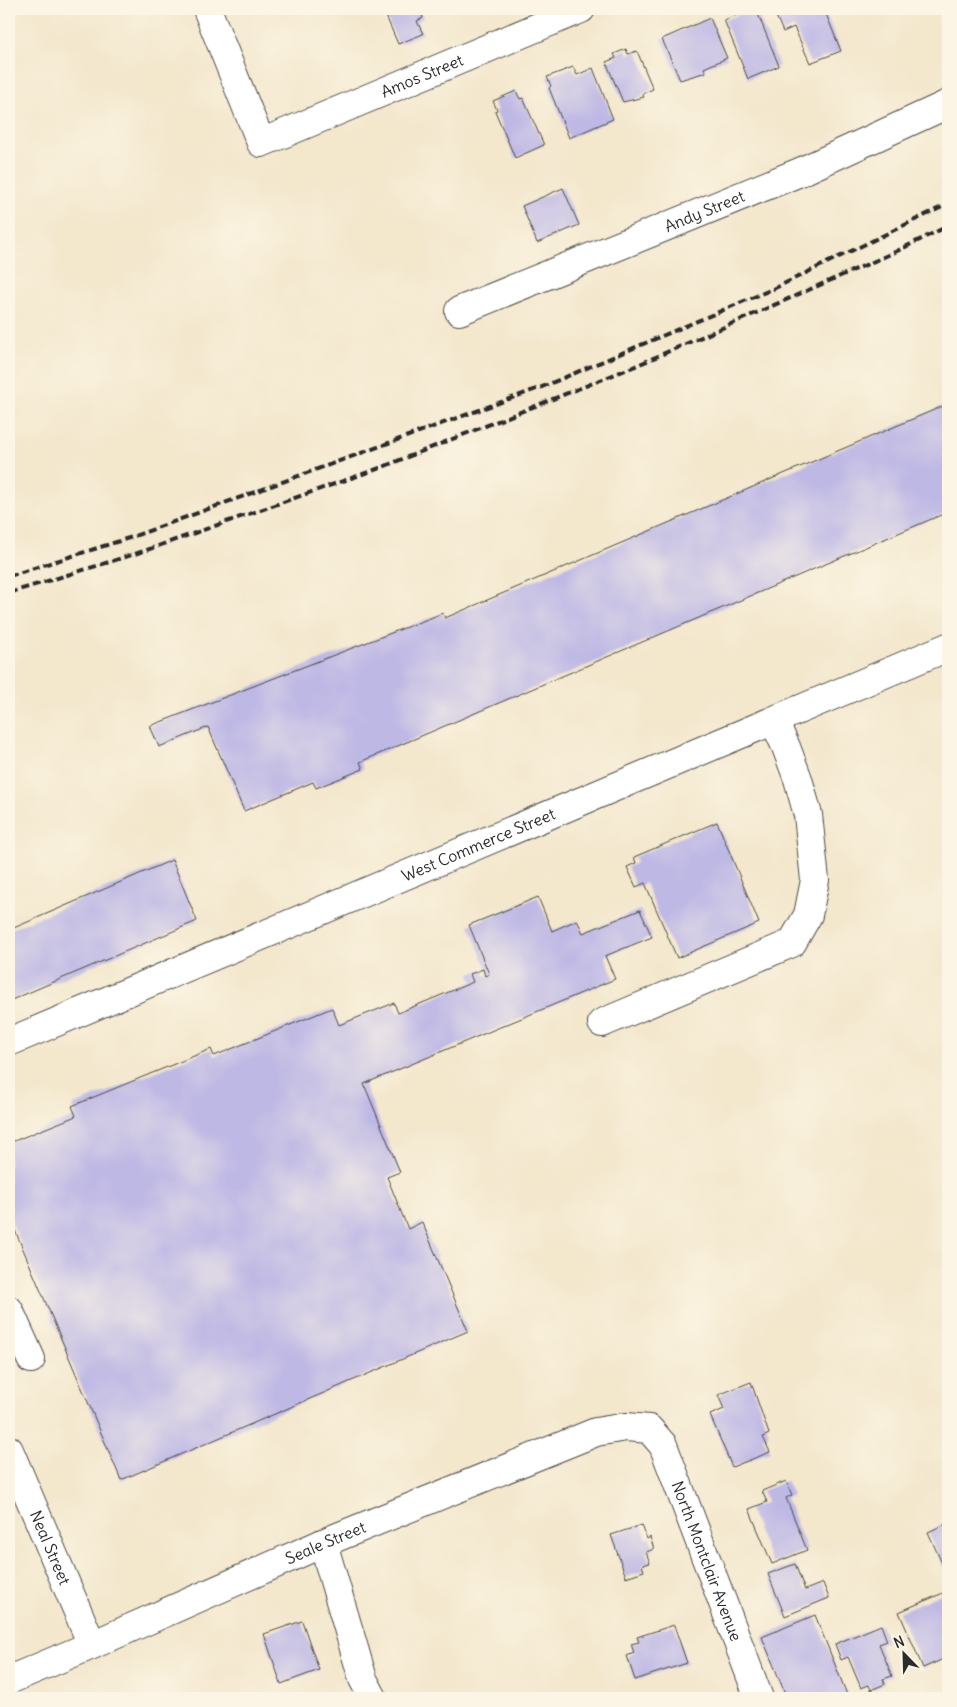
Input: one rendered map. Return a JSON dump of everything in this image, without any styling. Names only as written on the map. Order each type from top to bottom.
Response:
[{"type":"street","name":"Amos Street","points":[[207,9],[261,143],[581,9]]},
{"type":"street","name":"Andy Street","points":[[459,312],[800,172],[948,104]]},
{"type":"street","name":"West Commerce Street","points":[[9,1042],[948,647]]},
{"type":"street","points":[[602,1023],[792,943],[808,915],[815,880],[808,815],[798,779],[774,721]]},
{"type":"street","points":[[9,1310],[30,1359]]},
{"type":"street","name":"Seale Street","points":[[9,1680],[323,1543],[596,1432],[626,1427],[649,1429]]},
{"type":"street","name":"North Montclair Avenue","points":[[649,1429],[663,1445],[759,1698]]},
{"type":"street","name":"Neal Street","points":[[9,1450],[92,1645]]},
{"type":"street","points":[[323,1543],[363,1679],[373,1698]]},
{"type":"building","points":[[383,9],[420,9],[423,18],[417,21],[423,34],[398,44]]},
{"type":"building","points":[[756,9],[779,66],[748,79],[724,20]]},
{"type":"building","points":[[773,9],[824,9],[841,51],[810,63],[794,27],[783,32]]},
{"type":"building","points":[[710,18],[727,58],[704,68],[706,72],[680,80],[662,39]]},
{"type":"building","points":[[626,49],[628,54],[637,51],[653,89],[642,94],[644,97],[623,102],[606,62],[616,58],[614,54]]},
{"type":"building","points":[[573,67],[577,75],[593,68],[613,119],[569,138],[549,88],[551,86],[547,77]]},
{"type":"building","points":[[516,91],[520,99],[523,98],[544,145],[515,158],[495,111],[497,110],[493,101]]},
{"type":"building","points":[[563,188],[579,225],[537,243],[522,206]]},
{"type":"building","points":[[948,404],[948,512],[360,762],[363,769],[316,788],[313,782],[244,811],[208,727],[159,747],[150,726],[443,613],[445,618]]},
{"type":"building","points":[[717,822],[759,923],[677,958],[645,883],[636,887],[627,867],[636,863],[634,857]]},
{"type":"building","points":[[172,860],[197,921],[9,1001],[9,930]]},
{"type":"building","points":[[538,897],[552,931],[577,920],[583,933],[640,910],[652,937],[605,956],[615,979],[364,1084],[400,1172],[387,1177],[408,1229],[422,1222],[468,1331],[121,1480],[9,1216],[9,1143],[76,1116],[72,1106],[211,1049],[214,1056],[332,1008],[339,1025],[394,1003],[398,1013],[473,982],[470,974],[483,969],[485,976],[489,974],[469,925]]},
{"type":"building","points":[[751,1382],[769,1434],[763,1437],[770,1452],[732,1467],[710,1415],[724,1409],[718,1395]]},
{"type":"building","points":[[786,1481],[792,1495],[786,1498],[807,1550],[772,1564],[749,1509],[767,1502],[762,1491]]},
{"type":"building","points":[[948,1523],[948,1577],[928,1532]]},
{"type":"building","points":[[642,1525],[647,1539],[650,1537],[654,1549],[646,1552],[650,1563],[642,1565],[644,1571],[626,1577],[611,1535]]},
{"type":"building","points":[[795,1564],[805,1590],[823,1583],[829,1598],[785,1616],[768,1574]]},
{"type":"building","points":[[943,1593],[948,1605],[948,1657],[923,1668],[899,1612]]},
{"type":"building","points":[[815,1615],[848,1697],[846,1698],[787,1698],[762,1637]]},
{"type":"building","points":[[302,1621],[319,1670],[281,1684],[264,1634]]},
{"type":"building","points":[[674,1625],[687,1663],[635,1680],[627,1656],[634,1653],[631,1644],[639,1642],[637,1637]]},
{"type":"building","points":[[881,1625],[887,1641],[879,1644],[892,1676],[883,1679],[885,1684],[871,1690],[869,1685],[861,1688],[848,1657],[841,1660],[835,1644]]},
{"type":"railway","points":[[9,576],[129,538],[542,387],[775,288],[948,204]]},
{"type":"railway","points":[[9,593],[135,554],[380,468],[633,367],[895,252],[948,226]]}]
